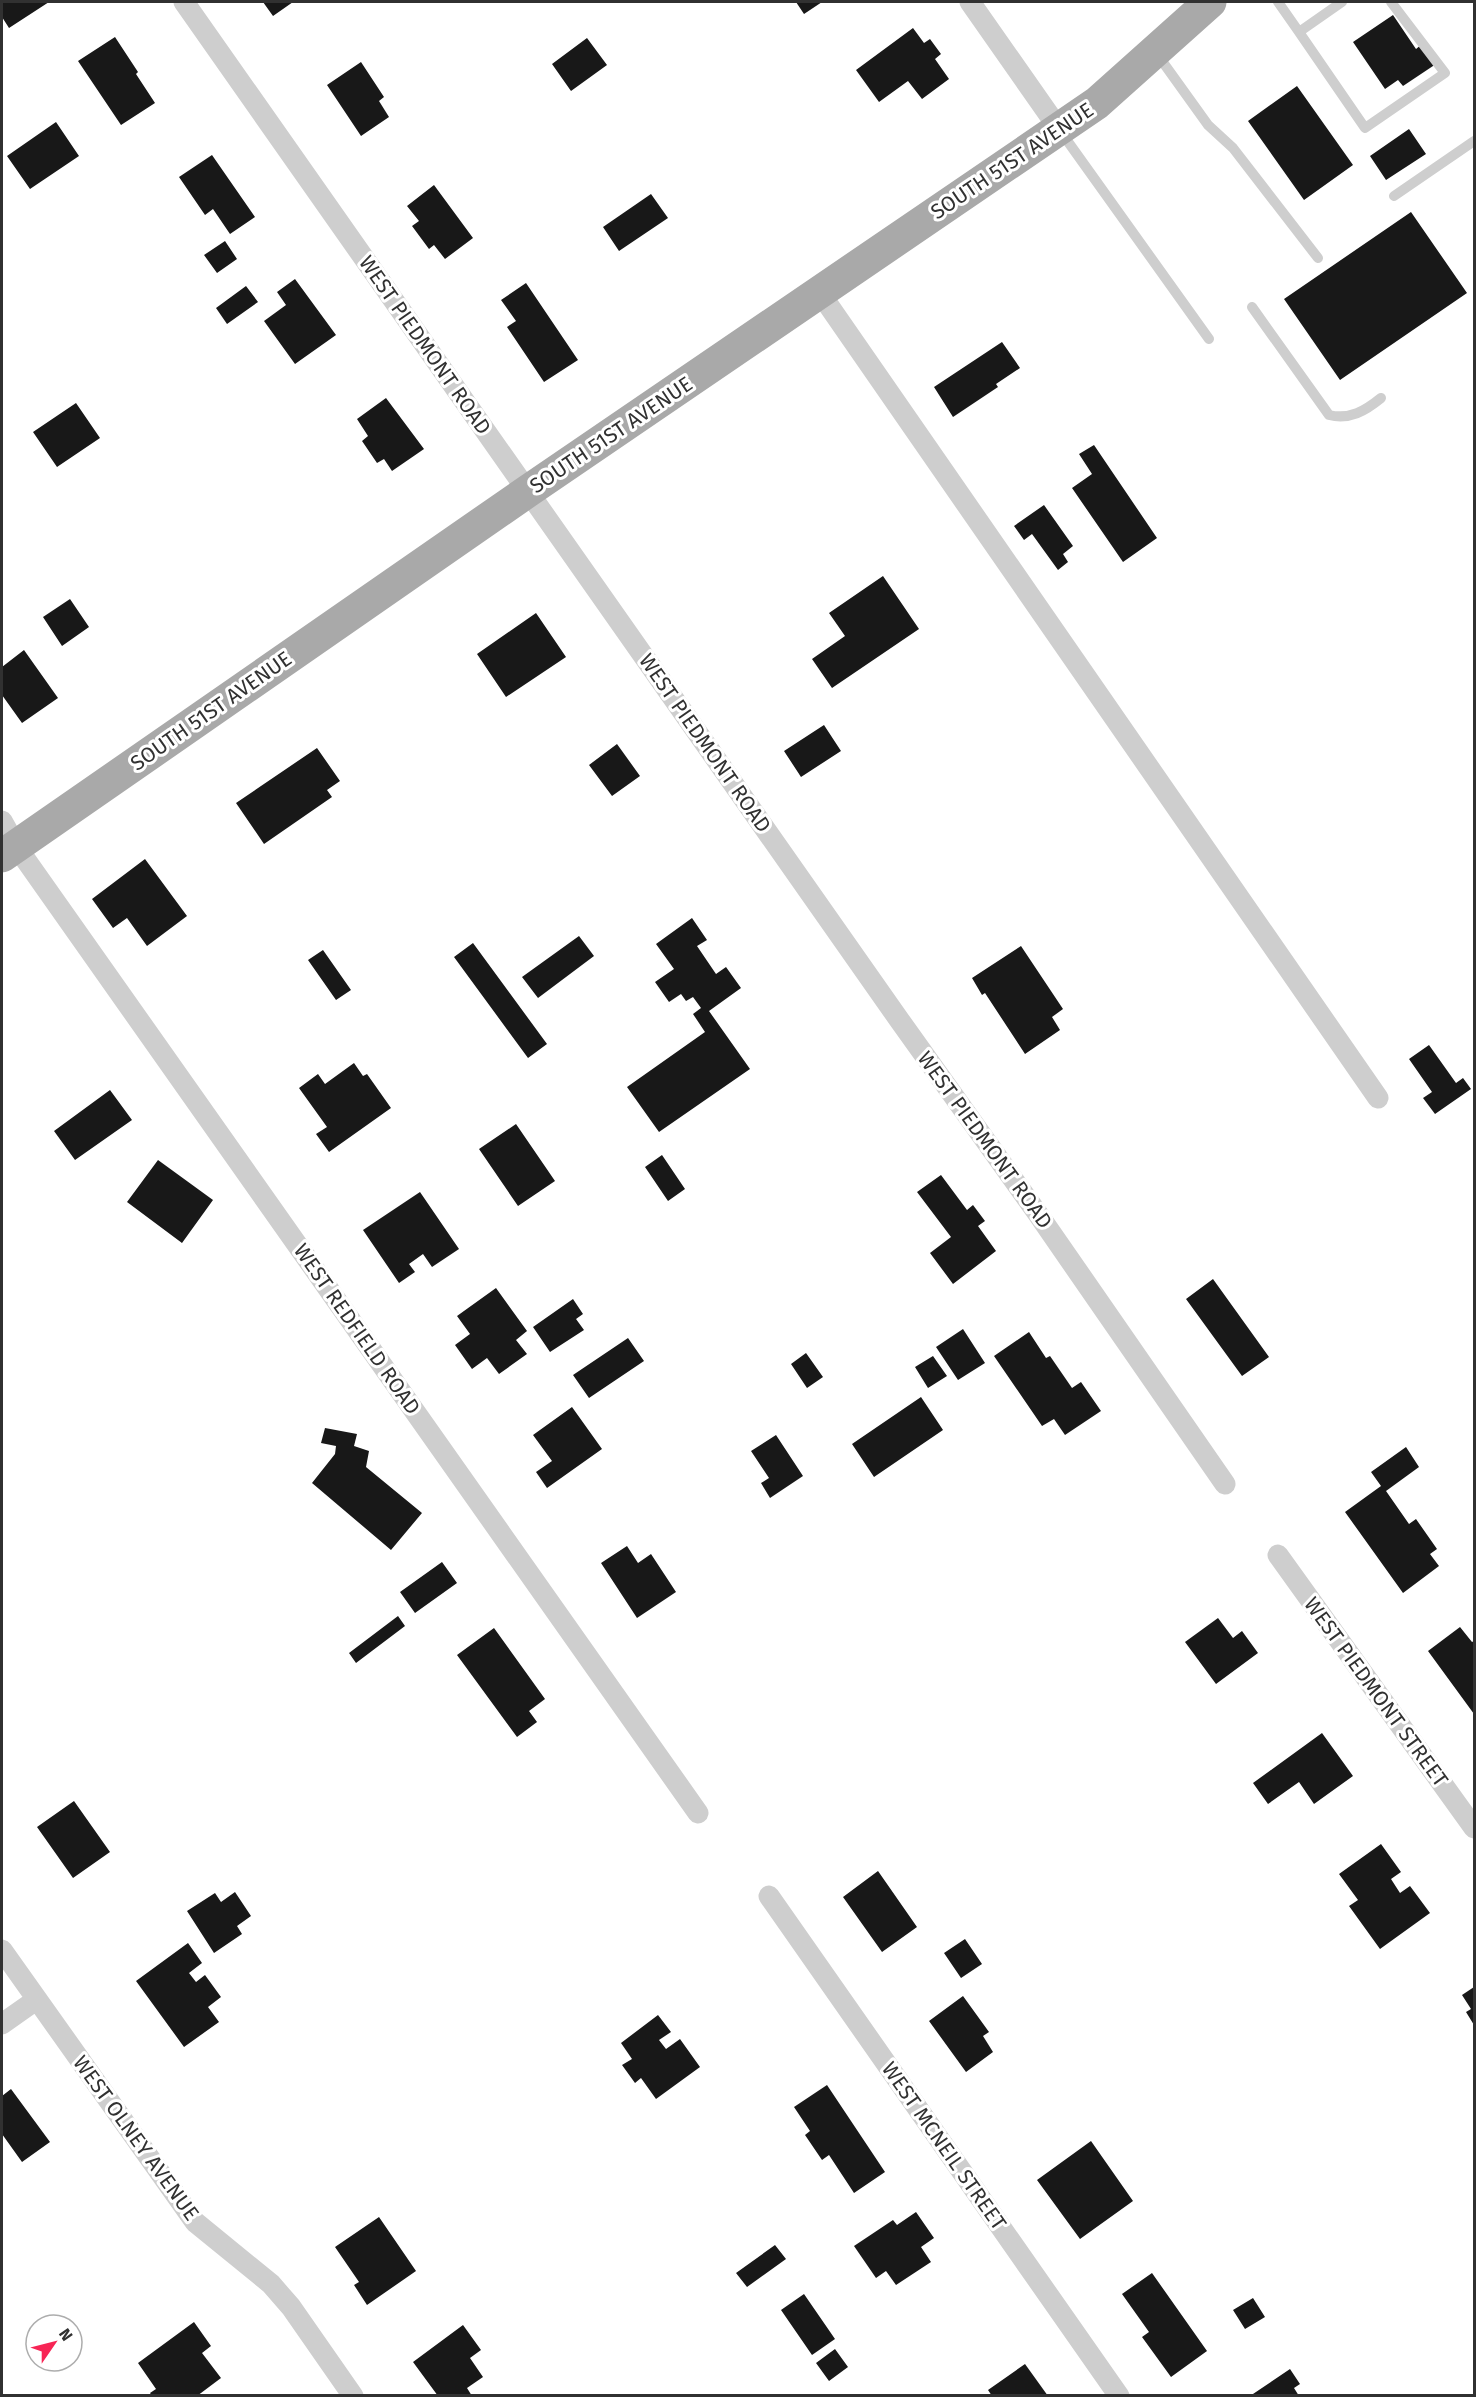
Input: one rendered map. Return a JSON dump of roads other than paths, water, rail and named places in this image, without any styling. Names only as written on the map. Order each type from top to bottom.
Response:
[{"type":"main road","name":"SOUTH 51ST AVENUE","points":[[6,841],[528,491],[1097,103],[1210,2]]},
{"type":"street","name":"WEST PIEDMONT ROAD","points":[[184,2],[893,1012],[1038,1214],[1225,1484]]},
{"type":"street","points":[[970,2],[1059,129]]},
{"type":"street","points":[[820,293],[1378,1098]]},
{"type":"street","name":"WEST REDFIELD ROAD","points":[[6,841],[698,1813]]},
{"type":"street","name":"WEST PIEDMONT STREET","points":[[1278,1555],[1474,1828]]},
{"type":"street","name":"WEST MCNEIL STREET","points":[[769,1896],[1119,2396]]},
{"type":"street","name":"WEST OLNEY AVENUE","points":[[2,1950],[195,2222],[271,2284],[291,2307],[353,2396]]},
{"type":"street","points":[[2,2024],[36,2000]]},
{"type":"lane","points":[[1278,2],[1365,128],[1445,73],[1391,2]]},
{"type":"lane","points":[[1299,32],[1342,2]]},
{"type":"lane","points":[[1155,51],[1208,125],[1233,148],[1318,258]]},
{"type":"lane","points":[[1059,129],[1209,339]]},
{"type":"lane","points":[[1394,196],[1474,141]]},
{"type":"lane","points":[[1252,307],[1329,415],[1342,418],[1354,415],[1367,410],[1381,398]]}]
